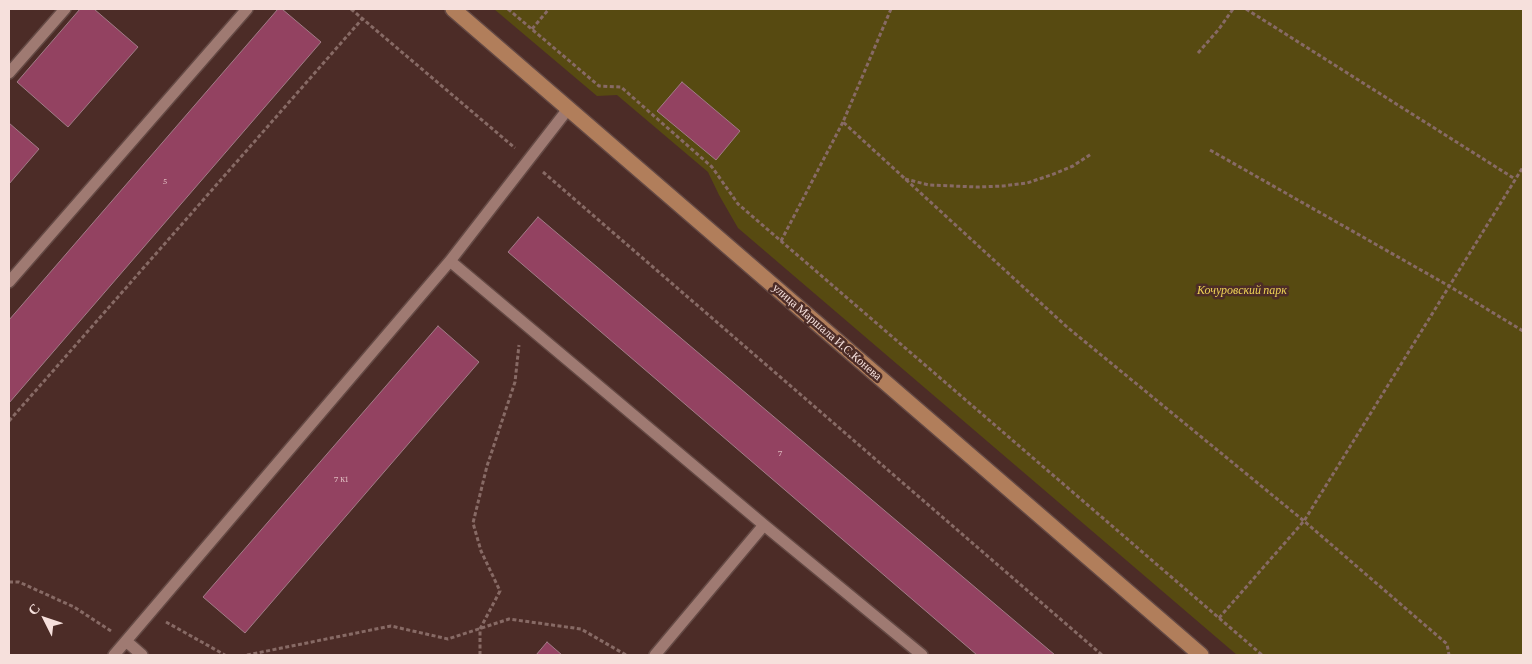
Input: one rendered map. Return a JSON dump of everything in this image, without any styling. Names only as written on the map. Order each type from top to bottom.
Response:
[{"type":"main road","name":"улица Маршала И.С.Конева","points":[[453,9],[1201,655]]},
{"type":"lane","points":[[9,73],[65,9]]},
{"type":"lane","points":[[9,282],[247,9]]},
{"type":"lane","points":[[114,655],[450,261],[568,109]]},
{"type":"lane","points":[[450,261],[922,655]]},
{"type":"lane","points":[[654,655],[764,525]]},
{"type":"lane","points":[[126,642],[142,655]]},
{"type":"path","points":[[351,9],[529,160],[1102,655]]},
{"type":"path","points":[[509,9],[599,86],[621,87],[712,166],[738,204],[1262,655]]},
{"type":"path","points":[[532,29],[549,9]]},
{"type":"path","points":[[781,241],[843,122],[891,9]]},
{"type":"path","points":[[1198,53],[1233,9]]},
{"type":"path","points":[[1246,9],[1516,179]]},
{"type":"path","points":[[9,421],[363,18]]},
{"type":"path","points":[[843,122],[1068,327],[1304,521],[1447,644],[1449,655]]},
{"type":"path","points":[[1210,150],[1449,286],[1523,332]]},
{"type":"path","points":[[905,178],[929,185],[977,187],[1027,183],[1073,166],[1091,154]]},
{"type":"path","points":[[1219,618],[1304,521],[1523,167]]},
{"type":"path","points":[[480,655],[480,629],[500,591],[481,551],[473,523],[487,466],[515,382],[522,321]]},
{"type":"path","points":[[9,582],[19,582],[74,607],[126,642]]},
{"type":"path","points":[[150,613],[224,655]]},
{"type":"path","points":[[247,655],[390,626],[448,639],[509,619],[581,629],[626,655]]},
{"type":"green space","name":"Кочуровский парк","points":[[494,9],[1523,9],[1523,655],[1237,655],[738,228],[708,172],[617,95],[597,96]]},
{"type":"building","points":[[80,9],[94,9],[138,47],[68,127],[17,82]]},
{"type":"building","points":[[278,9],[282,9],[321,42],[9,403],[9,320]]},
{"type":"building","points":[[682,82],[740,131],[716,160],[657,111]]},
{"type":"building","points":[[9,123],[39,149],[9,184]]},
{"type":"building","points":[[538,217],[1055,655],[977,655],[508,252]]},
{"type":"building","points":[[438,326],[479,362],[245,633],[203,597]]},
{"type":"building","points":[[547,642],[562,655],[536,655]]}]
